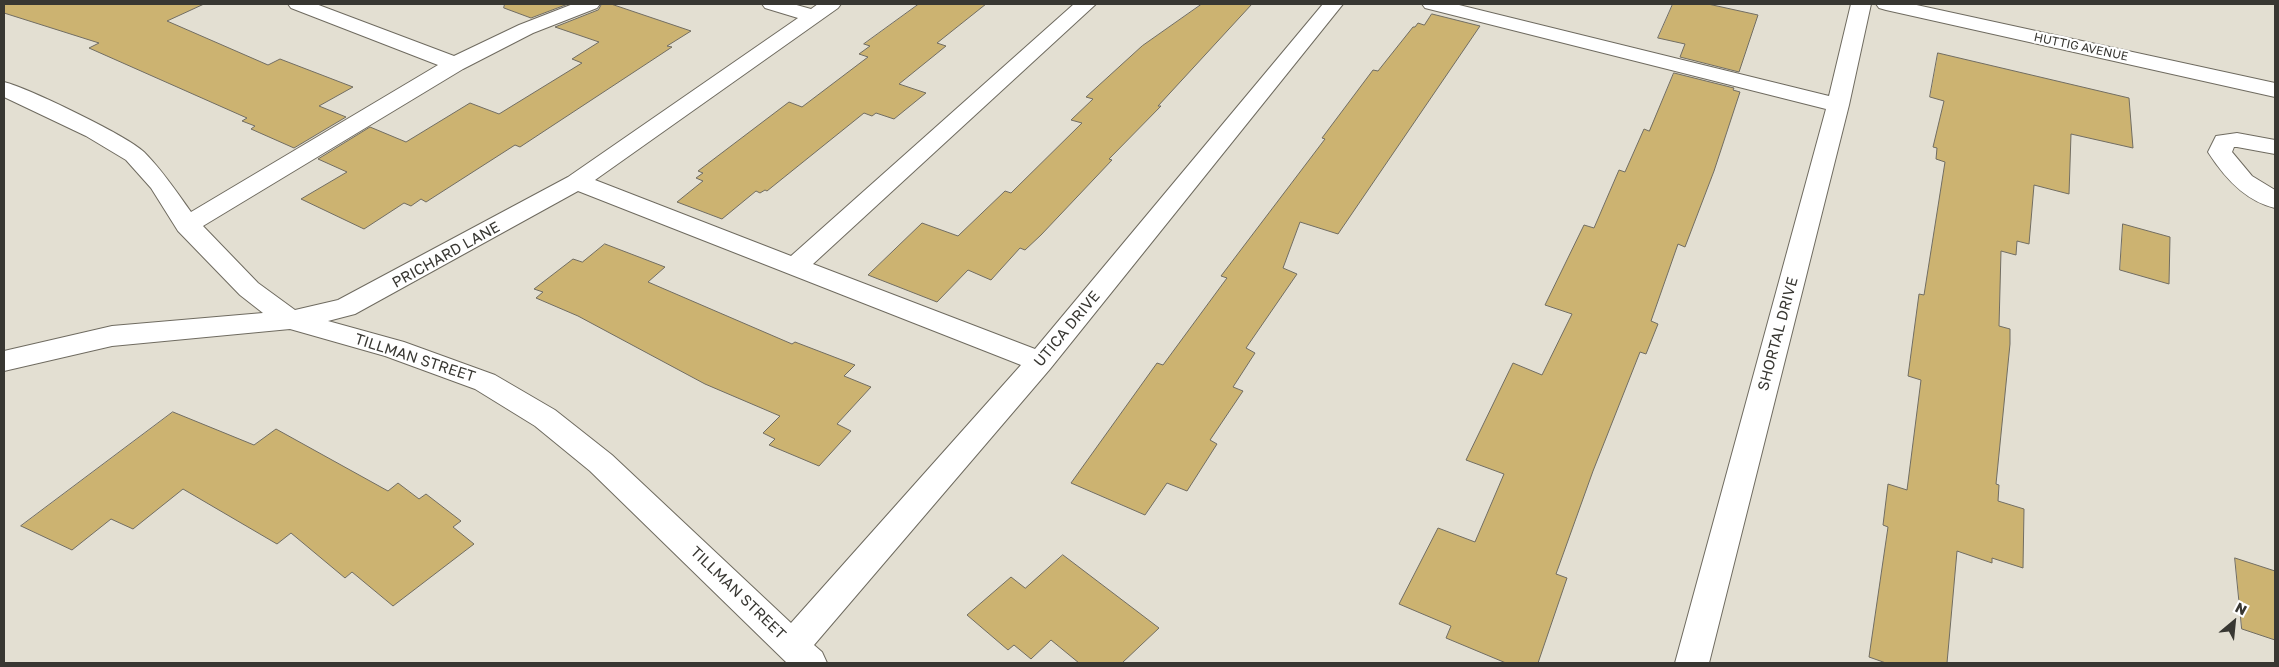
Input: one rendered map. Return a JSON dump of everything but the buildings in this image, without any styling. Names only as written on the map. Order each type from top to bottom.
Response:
[{"type":"street","points":[[298,4],[455,64]]},
{"type":"street","points":[[187,225],[455,64],[526,29],[590,4]]},
{"type":"street","points":[[772,4],[822,10]]},
{"type":"street","points":[[794,267],[1086,4]]},
{"type":"street","name":"UTICA DRIVE","points":[[801,655],[1333,4]]},
{"type":"street","points":[[1432,4],[1838,104]]},
{"type":"street","name":"SHORTAL DRIVE","points":[[1692,663],[1838,104],[1862,4]]},
{"type":"street","name":"HUTTIG AVENUE","points":[[1886,4],[2275,90]]},
{"type":"street","name":"PRICHARD LANE","points":[[4,361],[112,336],[290,320],[345,308],[577,182],[822,10]]},
{"type":"street","name":"TILLMAN STREET","points":[[4,89],[94,131],[134,155],[160,184],[187,225],[249,289],[290,320],[394,350],[485,382],[545,418],[602,462],[801,655]]},
{"type":"street","points":[[2275,146],[2244,140],[2232,140],[2224,142],[2220,152],[2230,169],[2248,187],[2275,200]]},
{"type":"street","points":[[577,182],[1040,362]]}]
